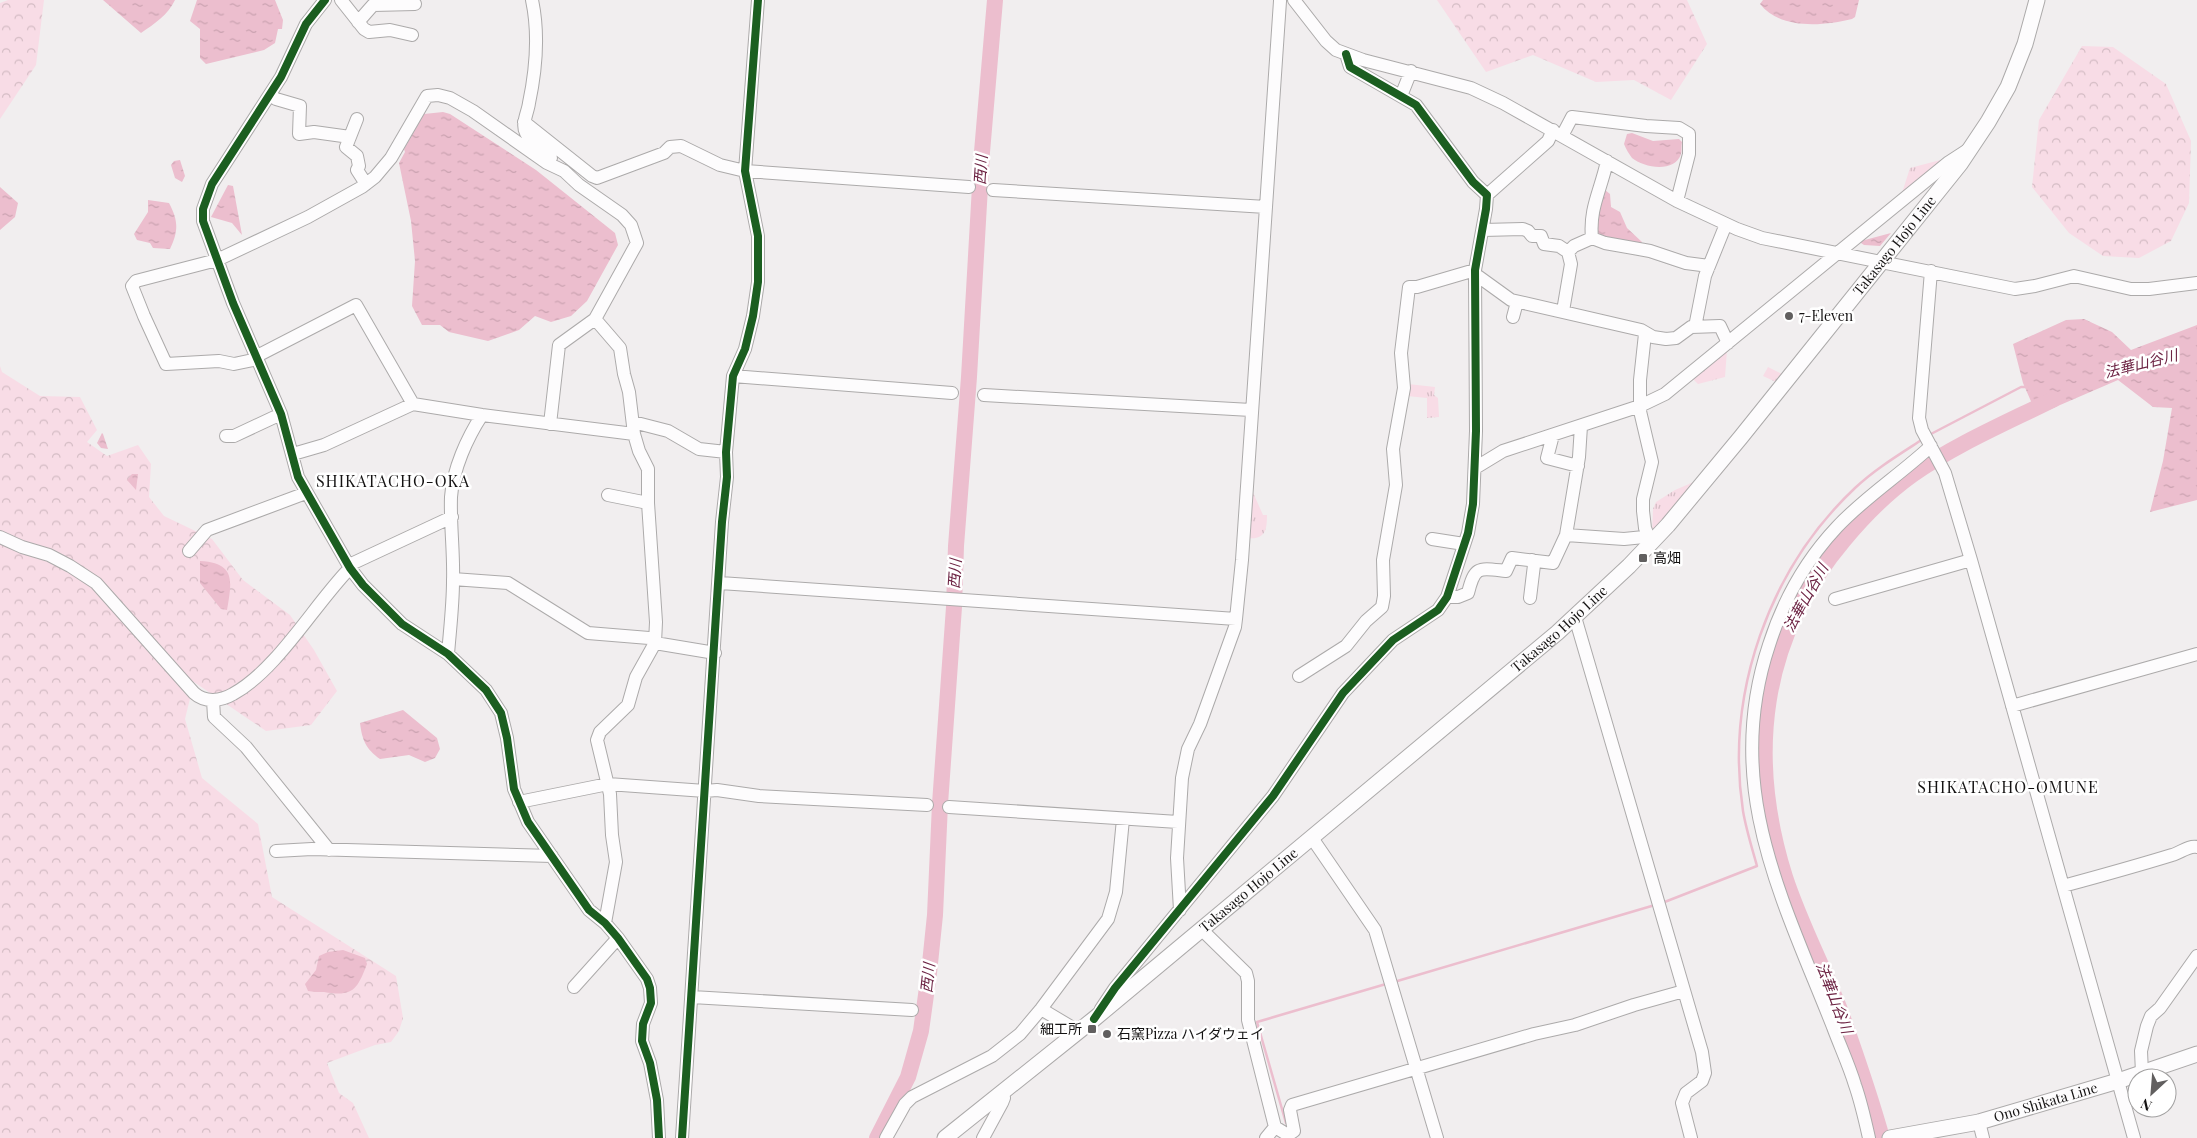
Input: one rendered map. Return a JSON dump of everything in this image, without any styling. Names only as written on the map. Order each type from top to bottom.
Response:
[{"type":"main road","name":"Takasago Hojo Line","points":[[945,1138],[1202,930],[1575,617],[1651,543],[1742,437],[1972,148],[2008,87],[2025,44],[2036,0]]},
{"type":"main road","name":"Ono Shikata Line","points":[[2156,1068],[2197,1054]]},
{"type":"main road","name":"Ono Shikata Line","points":[[1894,1137],[1979,1122],[2127,1078]]},
{"type":"street","points":[[326,0],[306,24],[281,77],[206,196],[202,208],[203,221],[233,303],[258,357],[281,414],[298,477],[306,493],[362,585],[402,624],[448,654],[486,690],[501,713],[507,738],[511,774],[519,802],[528,822],[589,910],[605,923],[618,938],[647,980],[650,988],[650,1003],[643,1024],[642,1041],[650,1063],[657,1100],[659,1138]]},
{"type":"street","points":[[341,0],[358,22],[369,32],[390,30],[412,35]]},
{"type":"street","points":[[532,0],[535,15],[536,41],[530,103],[524,122],[526,133],[553,160],[558,168]]},
{"type":"street","points":[[682,1138],[720,583],[722,522],[727,477],[726,452],[733,376],[744,350],[754,316],[758,282],[758,236],[745,171],[758,0]]},
{"type":"street","points":[[1180,910],[1178,822],[1182,778],[1188,749],[1200,724],[1235,627],[1242,560],[1281,0],[1272,0]]},
{"type":"street","points":[[1294,0],[1326,41],[1336,50],[1471,88],[1504,103],[1677,201],[1726,224],[1762,238],[1840,252],[2015,289],[2074,276],[2131,289],[2158,289],[2197,283]]},
{"type":"street","points":[[358,22],[373,5],[415,4]]},
{"type":"street","points":[[1346,54],[1350,67],[1416,105],[1473,182],[1487,195]]},
{"type":"street","points":[[1401,96],[1411,71]]},
{"type":"street","points":[[270,94],[276,99],[300,106],[299,134],[314,132],[350,137]]},
{"type":"street","points":[[413,404],[356,305],[258,357],[234,364],[219,361],[166,364],[132,286],[136,281],[216,260],[308,217],[366,184],[375,177],[391,158],[427,96],[432,96],[450,98],[473,111],[558,168],[622,214],[632,225],[636,234],[637,243],[628,262],[595,319],[559,345],[550,424]]},
{"type":"street","points":[[1094,1019],[1115,988],[1273,796],[1343,693],[1393,640],[1438,610],[1447,597],[1464,544],[1473,504],[1475,468],[1475,272],[1487,195],[1558,133],[1572,117],[1679,128],[1689,134],[1689,154],[1677,201]]},
{"type":"street","points":[[357,120],[346,149],[358,156],[359,166],[357,170],[366,184]]},
{"type":"street","points":[[524,122],[597,178],[664,153],[670,147],[681,146],[720,165],[745,171],[969,187]]},
{"type":"street","points":[[1475,468],[1503,451],[1640,406],[1664,394],[1949,162],[1972,148]]},
{"type":"street","points":[[1592,238],[1591,212],[1602,187],[1607,162]]},
{"type":"street","points":[[993,190],[1266,207]]},
{"type":"street","points":[[1694,327],[1709,266],[1726,224]]},
{"type":"street","points":[[1483,230],[1524,229],[1532,236],[1541,236],[1544,244],[1559,246],[1568,252],[1571,264],[1563,311]]},
{"type":"street","points":[[1568,252],[1574,246],[1592,238],[1605,243],[1650,250],[1686,263],[1709,266]]},
{"type":"street","points":[[1931,271],[1919,418],[1927,439],[1945,473],[1971,560],[2134,1138]]},
{"type":"street","points":[[1475,272],[1511,300],[1517,302],[1563,311],[1624,328],[1641,330],[1645,334],[1666,339],[1676,338],[1691,327],[1720,326],[1728,343]]},
{"type":"street","points":[[1299,676],[1346,646],[1366,621],[1382,607],[1384,596],[1383,560],[1396,484],[1393,449],[1404,388],[1401,353],[1410,287],[1417,287],[1475,272]]},
{"type":"street","points":[[1512,317],[1517,302]]},
{"type":"street","points":[[595,319],[620,348],[639,452],[648,469],[648,502],[655,585],[655,643],[636,677],[628,705],[600,732],[598,747],[608,784],[616,862],[605,923]]},
{"type":"street","points":[[1645,334],[1640,406],[1652,462],[1643,500],[1643,511],[1651,543]]},
{"type":"street","points":[[733,376],[952,393]]},
{"type":"street","points":[[984,395],[1251,410]]},
{"type":"street","points":[[293,454],[324,446],[413,404],[550,424],[668,430],[699,449],[726,452]]},
{"type":"street","points":[[226,436],[234,436],[281,414]]},
{"type":"street","points":[[448,654],[454,580],[451,496],[456,474],[473,428],[482,415]]},
{"type":"street","points":[[1447,597],[1458,597],[1468,593],[1472,576],[1478,570],[1484,568],[1506,571],[1512,558],[1553,563],[1566,535],[1578,466],[1581,426]]},
{"type":"street","points":[[1553,435],[1547,458],[1578,466]]},
{"type":"street","points":[[1869,1138],[1855,1085],[1772,873],[1759,820],[1753,783],[1750,740],[1754,702],[1763,660],[1777,620],[1797,579],[1836,528],[1927,439]]},
{"type":"street","points":[[189,551],[207,530],[306,493]]},
{"type":"street","points":[[608,495],[648,502]]},
{"type":"street","points":[[0,537],[22,547],[49,554],[96,583],[194,694],[199,698],[213,700],[233,695],[257,677],[350,567],[452,517]]},
{"type":"street","points":[[1566,535],[1624,539],[1644,537],[1651,543]]},
{"type":"street","points":[[1432,539],[1464,544]]},
{"type":"street","points":[[1530,598],[1534,565],[1532,560]]},
{"type":"street","points":[[1835,599],[1971,560]]},
{"type":"street","points":[[454,580],[508,582],[588,633],[649,638],[655,643],[715,653]]},
{"type":"street","points":[[720,583],[1236,619]]},
{"type":"street","points":[[1575,617],[1702,1052],[1705,1073],[1702,1081],[1686,1093],[1682,1103],[1691,1138]]},
{"type":"street","points":[[2012,706],[2197,654]]},
{"type":"street","points":[[213,700],[214,717],[246,747],[329,850]]},
{"type":"street","points":[[519,802],[608,784],[705,791],[717,790],[758,796],[927,804]]},
{"type":"street","points":[[949,807],[1178,822]]},
{"type":"street","points":[[886,1138],[905,1104],[912,1097],[992,1056],[1020,1034],[1108,919],[1116,892],[1123,819]]},
{"type":"street","points":[[1312,838],[1375,930],[1437,1138]]},
{"type":"street","points":[[2063,886],[2164,858],[2192,846],[2197,847]]},
{"type":"street","points":[[276,851],[329,850],[552,856]]},
{"type":"street","points":[[1202,930],[1246,973],[1248,981],[1248,1020],[1275,1127],[1288,1135],[1294,1131],[1290,1110],[1292,1106],[1534,1034],[1575,1025],[1634,1005],[1684,991]]},
{"type":"street","points":[[574,987],[618,938]]},
{"type":"street","points":[[589,950],[599,959]]},
{"type":"street","points":[[2142,1068],[2141,1051],[2151,1016],[2160,1008],[2197,956]]},
{"type":"street","points":[[692,996],[912,1010]]},
{"type":"street","points":[[1041,1009],[1078,1031]]},
{"type":"street","points":[[983,1138],[1004,1098],[1001,1092]]},
{"type":"street","points":[[1979,1122],[1983,1138]]},
{"type":"street","points":[[1266,1138],[1275,1127]]},
{"type":"green space","points":[[8,0],[44,0],[36,65],[0,119],[0,3]]},
{"type":"green space","points":[[1437,0],[1687,0],[1707,44],[1671,100],[1634,80],[1596,82],[1533,55],[1486,72]]},
{"type":"green space","points":[[2082,46],[2113,47],[2166,84],[2191,141],[2189,203],[2171,241],[2139,258],[2103,256],[2069,233],[2032,187],[2039,120]]},
{"type":"green space","points":[[1948,158],[1901,196],[1910,168]]},
{"type":"green space","points":[[1727,350],[1725,377],[1698,384],[1693,379]]},
{"type":"green space","points":[[0,366],[2,372],[40,396],[80,397],[97,430],[87,442],[107,456],[138,445],[151,464],[149,497],[164,516],[212,539],[243,580],[290,615],[314,650],[337,691],[311,725],[266,731],[194,682],[185,719],[202,778],[258,824],[272,897],[396,976],[403,1018],[399,1031],[391,1042],[375,1045],[327,1063],[339,1093],[353,1103],[369,1138],[0,1138]]},
{"type":"green space","points":[[1768,367],[1782,374],[1776,382],[1763,376]]},
{"type":"green space","points":[[1408,384],[1435,387],[1434,395],[1438,398],[1439,417],[1427,418],[1427,398],[1407,396]]},
{"type":"green space","points":[[1696,481],[1652,535],[1653,509],[1656,502],[1675,490]]},
{"type":"green space","points":[[1251,488],[1263,515],[1267,515],[1264,533],[1258,537],[1248,538]]},
{"type":"water","points":[[103,0],[175,0],[165,15],[141,33]]},
{"type":"water","points":[[197,0],[275,0],[283,20],[282,29],[278,29],[275,43],[264,50],[206,64],[200,58],[200,29],[190,21]]},
{"type":"water","points":[[1763,0],[1859,0],[1855,17],[1852,19],[1828,23],[1803,24],[1779,18],[1769,12],[1760,4]]},
{"type":"water","points":[[443,112],[450,114],[536,170],[615,233],[618,245],[587,301],[571,316],[551,322],[535,316],[519,330],[488,341],[449,332],[440,325],[422,325],[412,306],[415,261],[411,221],[399,163],[405,152],[404,149],[424,114]]},
{"type":"water","points":[[1632,133],[1653,141],[1679,139],[1682,142],[1681,154],[1678,160],[1673,164],[1659,167],[1637,161],[1632,158],[1624,144],[1627,134]]},
{"type":"water","points":[[180,160],[185,176],[182,182],[175,178],[171,165],[174,161]]},
{"type":"water","points":[[228,185],[233,186],[242,235],[232,223],[211,217]]},
{"type":"water","points":[[0,187],[18,203],[15,217],[0,230]]},
{"type":"water","points":[[1605,190],[1610,194],[1611,207],[1620,212],[1627,228],[1642,242],[1641,245],[1598,238],[1595,208]]},
{"type":"water","points":[[148,200],[169,203],[172,209],[176,220],[176,231],[170,249],[153,248],[150,243],[137,240],[134,234],[148,212]]},
{"type":"water","points":[[1891,233],[1880,246],[1864,245],[1861,243],[1861,241]]},
{"type":"water","points":[[2084,319],[2112,332],[2131,350],[2197,325],[2197,500],[2150,512],[2163,461],[2172,408],[2153,407],[2118,380],[2037,415],[2023,383],[2013,344],[2066,320]]},
{"type":"water","points":[[102,433],[108,449],[101,448],[97,443]]},
{"type":"water","points":[[132,474],[138,474],[136,490],[127,480]]},
{"type":"water","points":[[200,561],[220,565],[229,575],[230,590],[227,610],[221,609],[200,583]]},
{"type":"water","points":[[403,710],[437,738],[440,749],[435,758],[425,762],[409,755],[380,759],[368,748],[360,723]]},
{"type":"water","points":[[343,950],[365,958],[367,964],[357,986],[353,990],[342,993],[308,991],[305,984],[316,970],[319,956],[328,952]]},
{"type":"waterway","name":"西川","points":[[877,1138],[908,1077],[921,1031],[929,973],[935,915],[940,804],[982,152],[995,0]]},
{"type":"waterway","points":[[1929,435],[2021,387],[2027,387]]},
{"type":"waterway","name":"法華山谷川","points":[[1882,1138],[1840,1010],[1791,894],[1773,832],[1766,787],[1765,743],[1769,700],[1778,658],[1794,617],[1816,578],[1844,540],[1876,505],[1928,464],[1982,434],[2054,399]]},
{"type":"waterway","points":[[1662,903],[1757,866],[1743,811],[1739,767],[1741,722],[1748,678],[1760,636],[1777,595],[1799,556],[1825,520],[1871,474],[1923,439]]},
{"type":"waterway","points":[[1394,982],[1655,905]]},
{"type":"waterway","points":[[1286,1123],[1257,1022],[1386,984]]},
{"type":"cycle path","points":[[325,0],[306,24],[281,77],[212,184],[203,209],[203,221],[233,303],[281,414],[298,477],[350,568],[363,585],[402,624],[448,654],[486,690],[501,713],[507,738],[514,789],[528,822],[589,910],[605,923],[618,938],[647,979],[651,1003],[643,1024],[642,1041],[650,1063],[657,1100],[659,1138]]},
{"type":"cycle path","points":[[682,1138],[722,522],[727,477],[726,452],[733,376],[745,349],[753,316],[758,282],[758,236],[745,171],[758,0]]},
{"type":"cycle path","points":[[1094,1019],[1115,988],[1273,796],[1343,693],[1393,640],[1438,610],[1447,597],[1468,533],[1473,504],[1476,431],[1475,270],[1487,195],[1473,182],[1416,105],[1350,67],[1346,54]]},
{"type":"place","name":"7-Eleven","points":[[1789,316]]},
{"type":"place","name":"高畑","points":[[1643,558]]},
{"type":"place","name":"細工所","points":[[1092,1029]]},
{"type":"place","name":"石窯Pizza ハイダウェイ","points":[[1107,1034]]},
{"type":"district","name":"SHIKATACHO-OKA","points":[[393,481]]},
{"type":"district","name":"SHIKATACHO-OMUNE","points":[[2008,787]]}]
